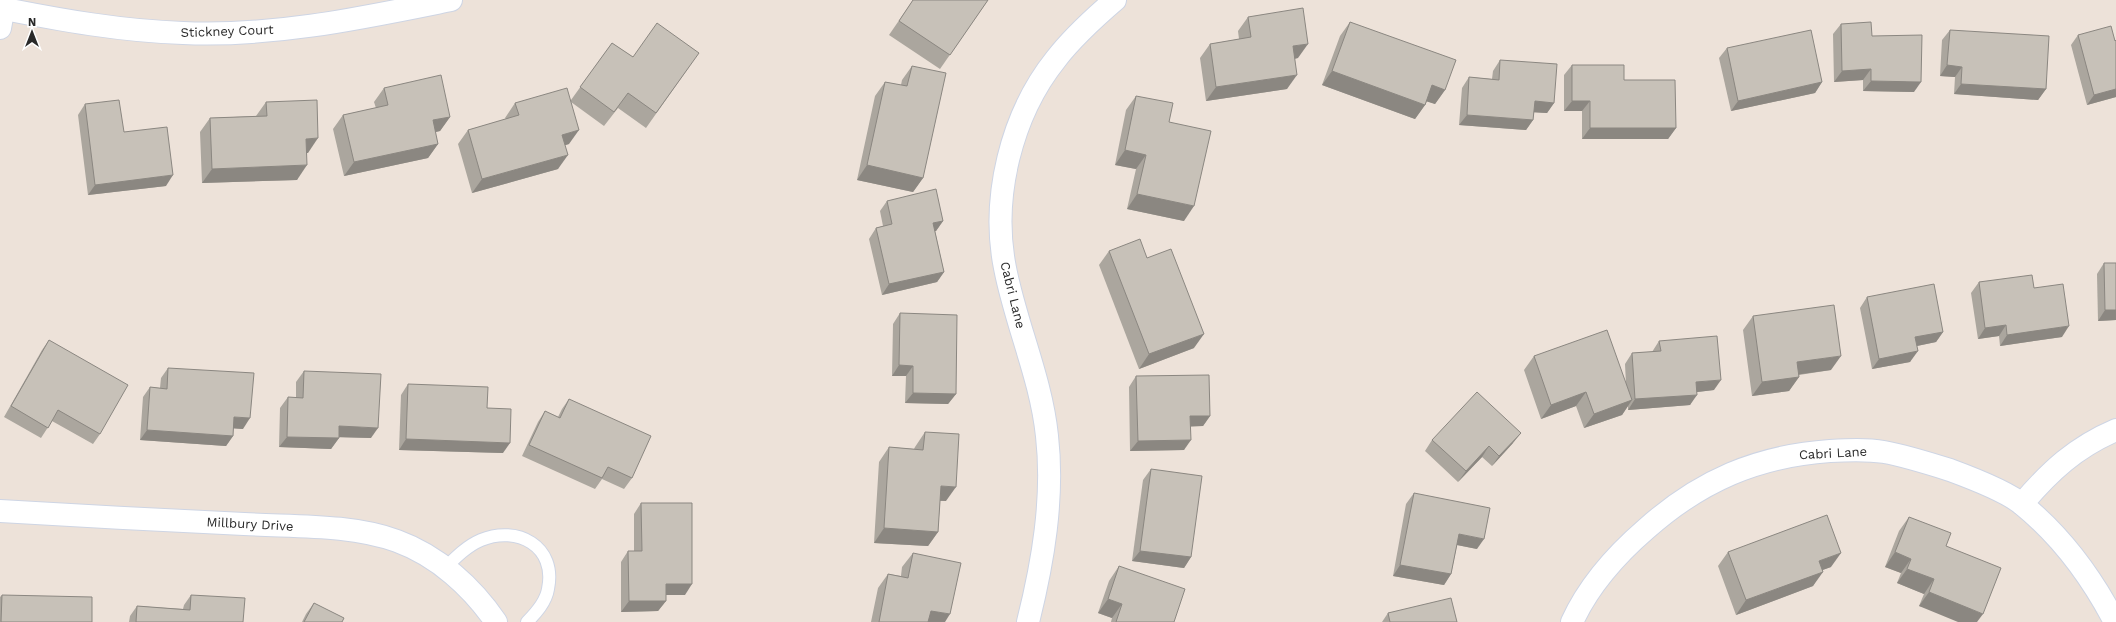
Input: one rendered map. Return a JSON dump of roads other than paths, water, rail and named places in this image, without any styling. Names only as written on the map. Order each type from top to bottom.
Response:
[{"type":"street","name":"Stickney Court","points":[[2,11],[140,30],[184,33],[240,33],[296,28],[373,16],[450,0]]},
{"type":"street","name":"Cabri Lane","points":[[1028,622],[1047,522],[1049,495],[1048,437],[1034,372],[1004,267],[1001,237],[1003,194],[1007,165],[1016,133],[1028,104],[1041,80],[1072,40],[1115,0]]},
{"type":"street","points":[[2022,504],[2060,463],[2093,440],[2116,430]]},
{"type":"street","name":"Cabri Lane","points":[[1572,622],[1591,591],[1624,548],[1688,496],[1716,480],[1759,462],[1813,452],[1854,449],[1884,452],[1928,463],[1974,479],[2022,504],[2078,562],[2101,596],[2115,622]]},
{"type":"street","name":"Millbury Drive","points":[[0,511],[337,530],[380,536],[399,542],[445,568],[462,581],[496,622]]},
{"type":"lane","points":[[445,568],[470,546],[493,536],[508,534],[522,536],[534,544],[542,553],[547,563],[550,576],[548,590],[543,602],[527,622]]}]
